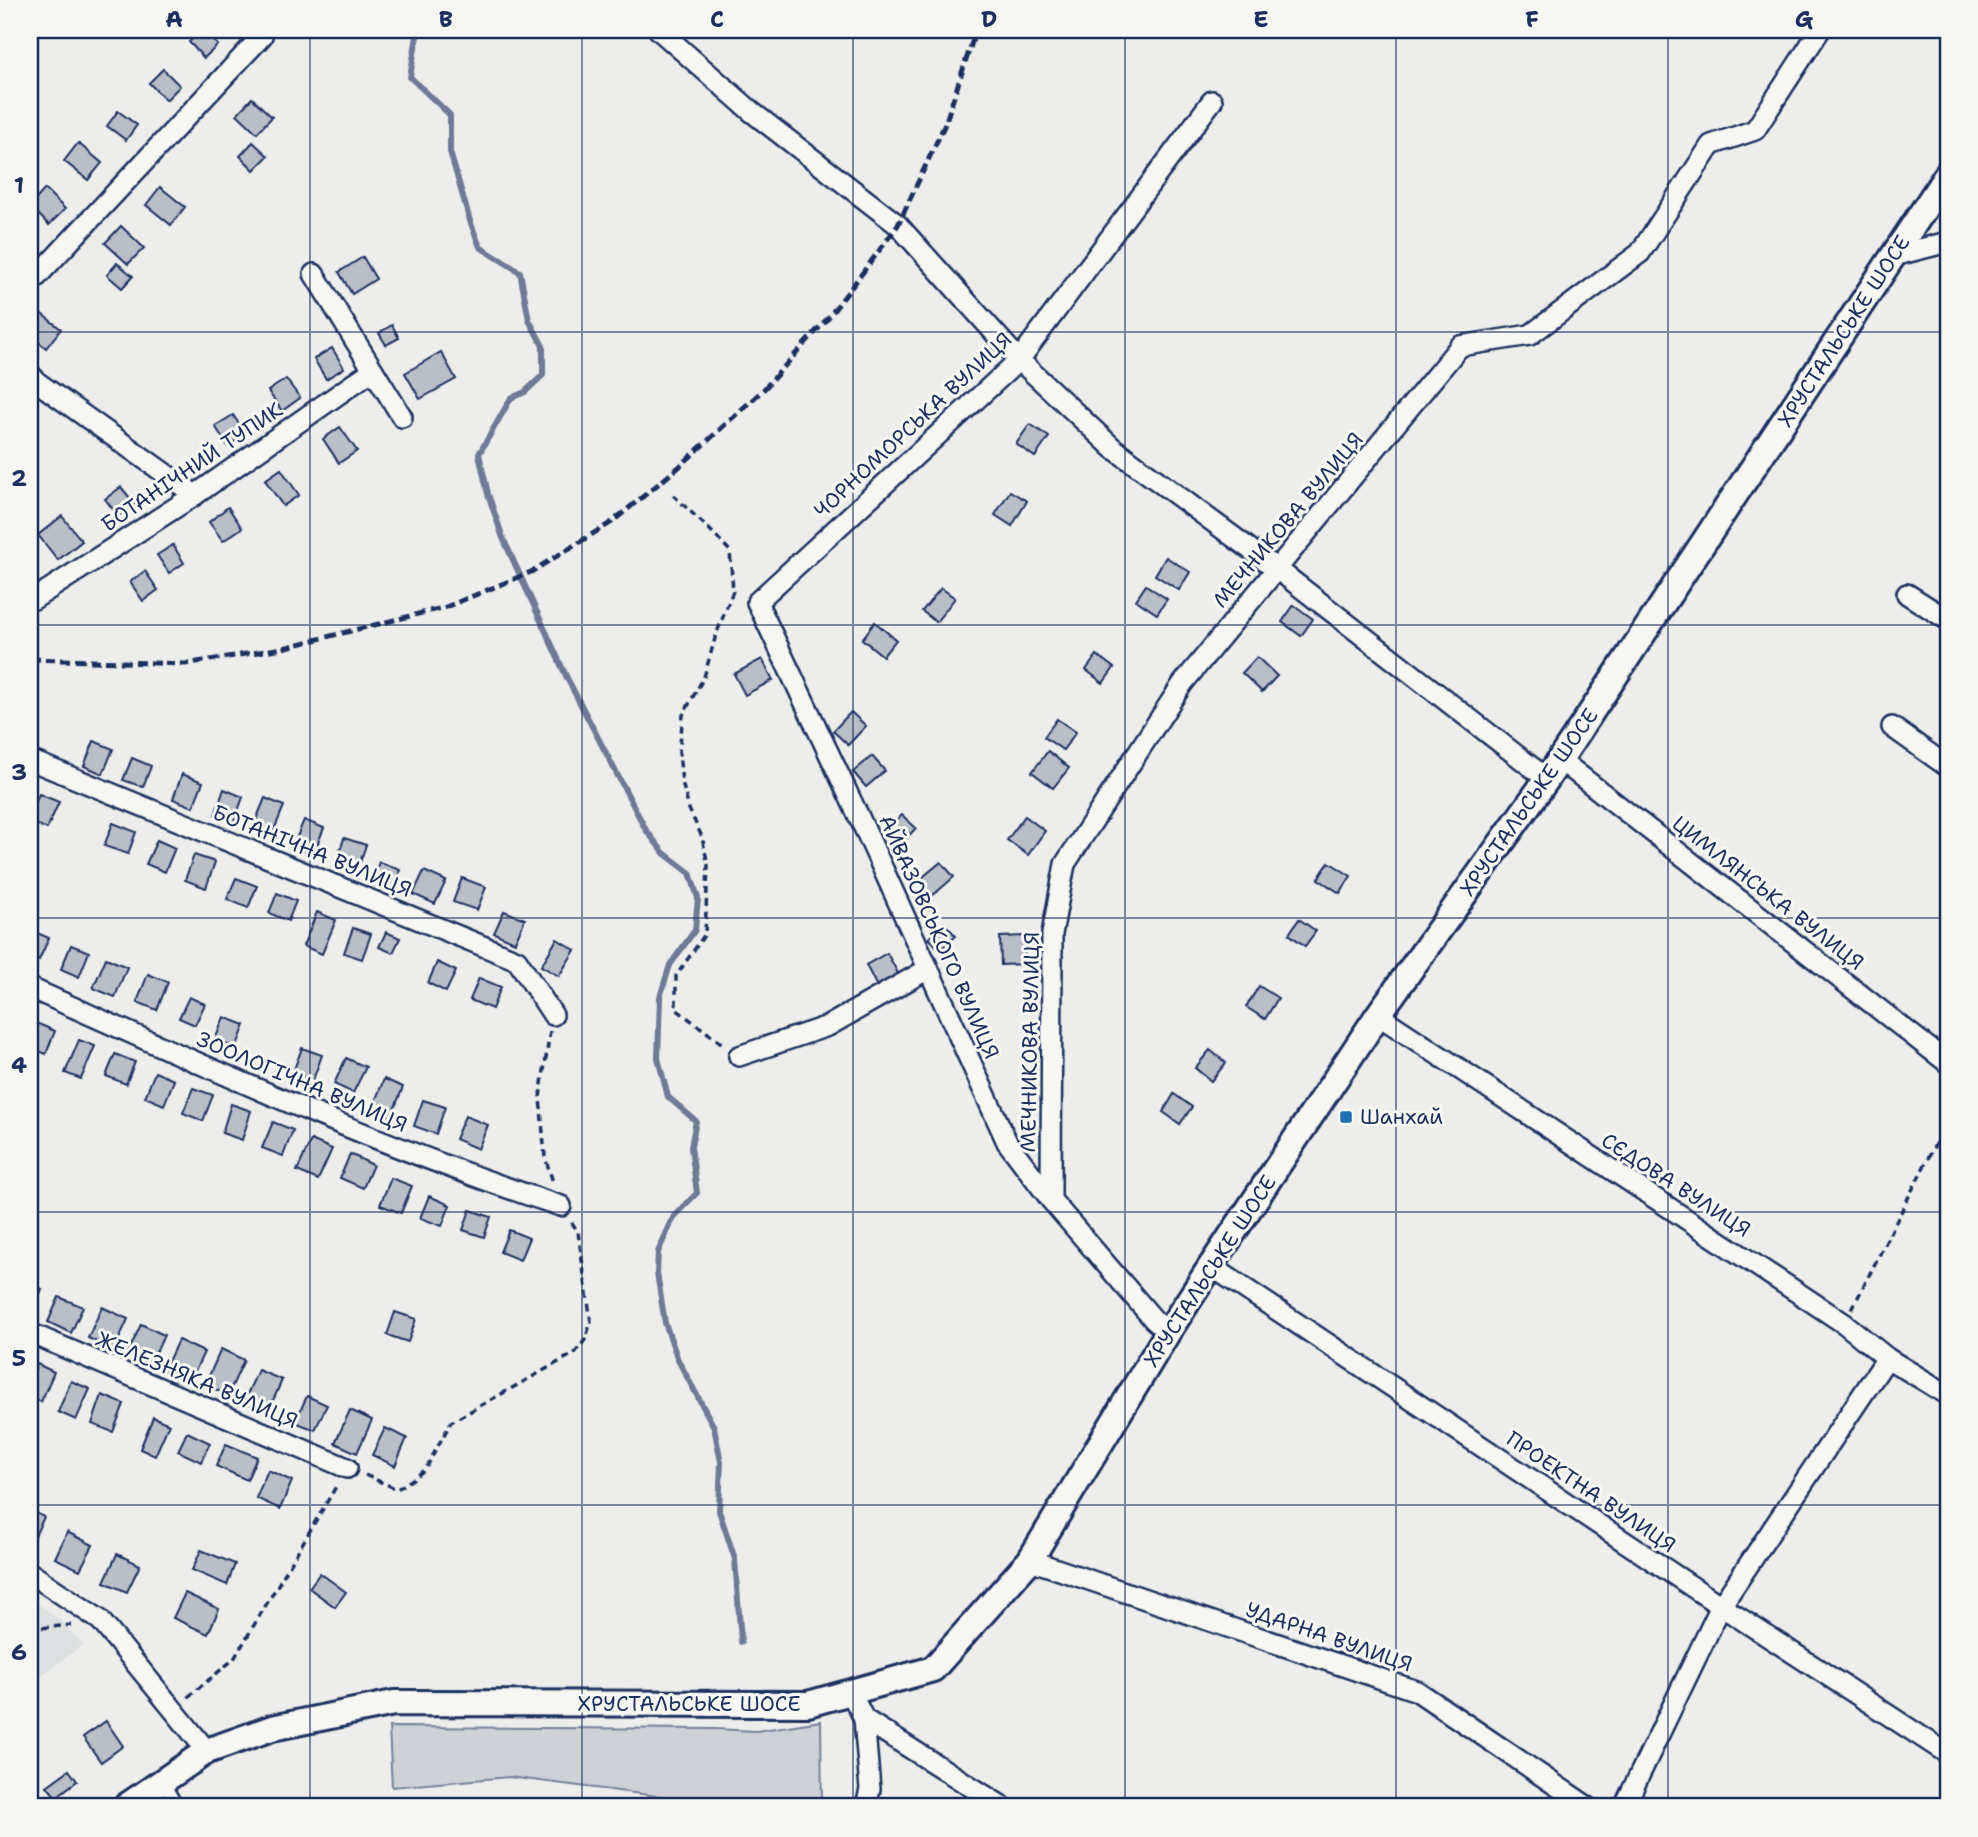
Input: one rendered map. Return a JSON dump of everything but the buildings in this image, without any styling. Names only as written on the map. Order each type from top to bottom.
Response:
[{"type":"street","name":"ЦИМЛЯНСЬКА ВУЛИЦЯ","points":[[659,30],[752,113],[898,225],[1019,360],[1113,448],[1948,1062]]},
{"type":"street","name":"МЕЧНИКОВА ВУЛИЦЯ","points":[[1051,1200],[1052,934],[1065,864],[1183,682],[1461,346],[1530,335],[1640,253],[1711,145],[1755,130],[1820,30]]},
{"type":"street","points":[[30,284],[262,36]]},
{"type":"street","name":"ЧОРНОМОРСЬКА ВУЛИЦЯ","points":[[757,602],[1019,360],[1212,101]]},
{"type":"street","name":"ХРУСТАЛЬСЬКЕ ШОСЕ","points":[[125,1807],[207,1751],[272,1728],[394,1703],[808,1704],[933,1669],[1030,1560],[1211,1266],[1378,1015],[1553,769],[1948,173]]},
{"type":"street","points":[[1893,256],[1948,242]]},
{"type":"street","points":[[314,274],[402,417]]},
{"type":"street","name":"БОТАНІЧНИЙ ТУПИК","points":[[34,599],[195,495],[373,370]]},
{"type":"street","points":[[30,374],[37,382],[195,495]]},
{"type":"street","points":[[1907,594],[1948,620]]},
{"type":"street","name":"АЙВАЗОВСЬКОГО ВУЛИЦЯ","points":[[757,602],[868,836],[1007,1142],[1051,1200],[1154,1320],[1168,1332]]},
{"type":"street","points":[[1892,727],[1948,767]]},
{"type":"street","name":"БОТАНІЧНА ВУЛИЦЯ","points":[[30,760],[517,960],[552,1015]]},
{"type":"street","points":[[739,1056],[828,1026],[928,969]]},
{"type":"street","name":"ЗООЛОГІЧНА ВУЛИЦЯ","points":[[30,988],[293,1106],[498,1186],[561,1206]]},
{"type":"street","name":"СЄДОВА ВУЛИЦЯ","points":[[1378,1015],[1845,1324],[1887,1357],[1948,1395]]},
{"type":"street","name":"ПРОЕКТНА ВУЛИЦЯ","points":[[1211,1266],[1948,1754]]},
{"type":"street","name":"ЖЕЛЕЗНЯКА ВУЛИЦЯ","points":[[30,1334],[347,1468]]},
{"type":"street","points":[[1623,1807],[1721,1606],[1887,1357]]},
{"type":"street","name":"УДАРНА ВУЛИЦЯ","points":[[1030,1560],[1417,1691],[1588,1807]]},
{"type":"street","points":[[30,1573],[100,1620],[207,1751]]},
{"type":"street","points":[[851,1693],[864,1719],[870,1789],[866,1807]]},
{"type":"street","points":[[864,1719],[1003,1807]]},
{"type":"lane","points":[[163,1781],[178,1807]]},
{"type":"path","points":[[673,495],[730,551],[733,591],[704,677],[683,715],[679,753],[682,782],[702,837],[708,865],[705,933],[676,976],[676,1009],[739,1056]]},
{"type":"path","points":[[173,1710],[234,1659],[347,1468],[397,1489],[426,1468],[452,1422],[576,1353],[585,1340],[591,1322],[579,1233],[561,1206],[545,1157],[540,1097],[552,1015]]},
{"type":"path","points":[[1845,1324],[1948,1119]]},
{"type":"shaded area","points":[[30,1598],[62,1621],[83,1645],[30,1684]]},
{"type":"shaded area","points":[[821,1721],[822,1807],[743,1807],[509,1777],[392,1787],[389,1727],[756,1731]]},
{"type":"waterway","points":[[418,30],[410,77],[450,115],[450,152],[480,247],[520,272],[529,320],[543,346],[543,375],[525,392],[511,398],[479,454],[488,494],[503,538],[567,678],[646,830],[664,853],[690,873],[698,898],[695,930],[670,965],[660,997],[658,1058],[668,1097],[696,1121],[691,1147],[697,1193],[674,1216],[658,1252],[657,1273],[665,1323],[678,1360],[714,1427],[721,1462],[719,1511],[735,1559],[741,1642]]},
{"type":"railway","points":[[30,659],[185,664],[283,648],[446,607],[531,572],[612,522],[679,467],[764,389],[827,319],[870,263],[898,225],[945,124],[976,30]]},
{"type":"place","name":"Шанхай","points":[[1346,1117]]}]
